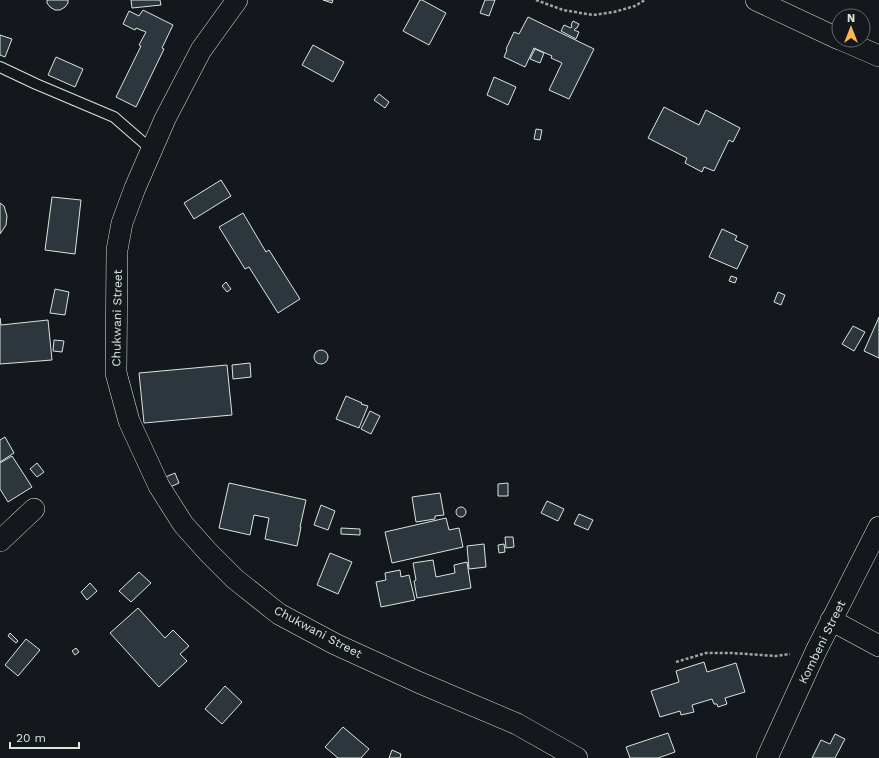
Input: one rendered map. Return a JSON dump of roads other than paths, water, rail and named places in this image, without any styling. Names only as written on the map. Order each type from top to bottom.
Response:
[{"type":"street","name":"Chukwani Street","points":[[237,0],[201,50],[165,119],[135,188],[122,223],[118,250],[116,373],[128,421],[159,486],[183,524],[235,579],[279,614],[335,644],[418,682],[517,724],[577,758]]},
{"type":"street","points":[[756,0],[831,35]]},
{"type":"street","points":[[860,48],[879,56]]},
{"type":"street","points":[[0,541],[34,509]]},
{"type":"street","name":"Kombeni Street","points":[[767,758],[816,651],[879,527]]},
{"type":"street","points":[[832,620],[879,646]]},
{"type":"lane","points":[[0,67],[114,117],[152,150]]}]
